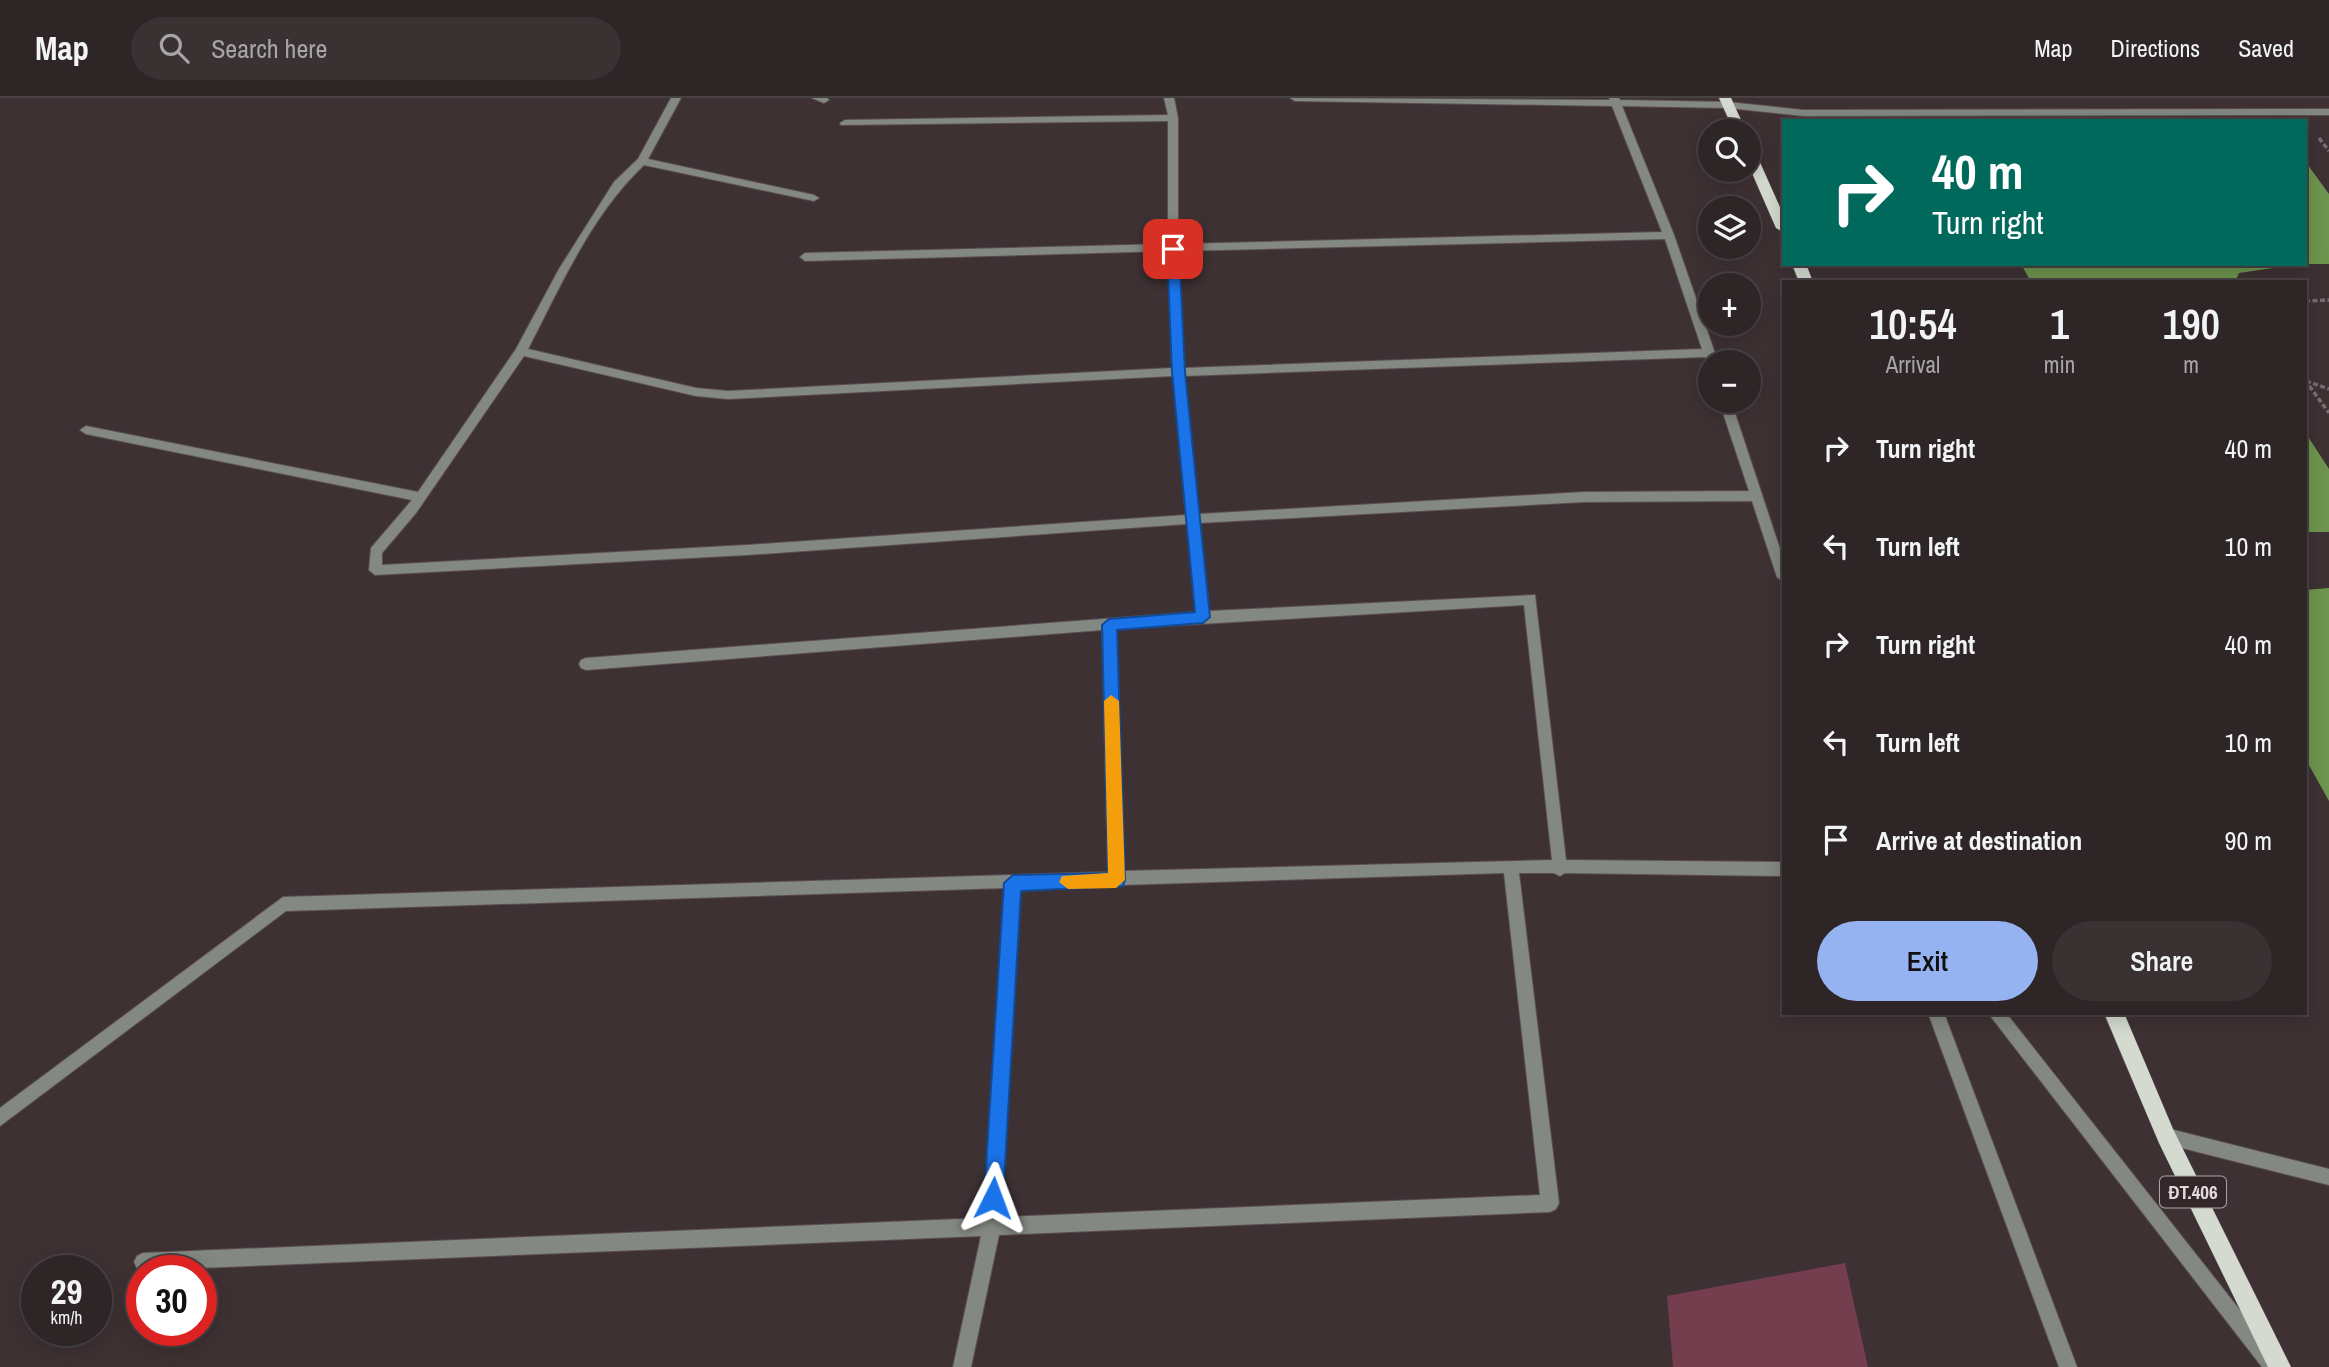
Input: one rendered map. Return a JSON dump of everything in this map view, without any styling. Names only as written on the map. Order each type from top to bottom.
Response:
[{"type":"main road","points":[[1727,101],[1735,119]]},
{"type":"main road","points":[[1761,178],[1782,226]]},
{"type":"main road","name":"ĐT.406","points":[[2115,1015],[2166,1136],[2280,1367]]},
{"type":"street","points":[[676,98],[642,161],[618,184],[564,269],[521,351],[421,497],[376,552],[375,570],[747,551],[1192,519],[1584,498],[1756,496]]},
{"type":"street","points":[[1169,98],[1174,118],[1173,249],[1178,372],[1203,617]]},
{"type":"street","points":[[1295,98],[1727,101],[1803,113],[2329,112]]},
{"type":"street","points":[[1615,100],[1669,235],[1708,350]]},
{"type":"street","points":[[845,123],[1174,118]]},
{"type":"street","points":[[642,161],[814,198]]},
{"type":"street","points":[[805,257],[1669,235]]},
{"type":"street","points":[[521,351],[696,392],[729,395],[1178,372],[1698,358]]},
{"type":"street","points":[[1728,413],[1782,574]]},
{"type":"street","points":[[86,430],[421,497]]},
{"type":"street","points":[[586,664],[1203,617],[1530,598],[1560,869]]},
{"type":"street","points":[[1109,625],[1116,880]]},
{"type":"street","points":[[217,1259],[1550,1203],[1511,866]]},
{"type":"street","points":[[0,1118],[283,904],[1511,866],[1560,869],[1782,869]]},
{"type":"street","points":[[962,1367],[992,1225],[1013,883]]},
{"type":"street","points":[[1937,1015],[2068,1367]]},
{"type":"street","points":[[1998,1015],[2274,1367]]},
{"type":"street","points":[[2166,1136],[2329,1177]]},
{"type":"path","points":[[2307,301],[2329,300]]},
{"type":"path","points":[[2307,382],[2329,388]]},
{"type":"path","points":[[2307,384],[2329,413]]},
{"type":"shaded area","points":[[2307,164],[2329,194],[2329,264],[2307,264]]},
{"type":"shaded area","points":[[2022,266],[2286,266],[2239,273],[2236,280],[2030,280]]},
{"type":"shaded area","points":[[2307,435],[2329,469],[2329,532],[2307,532]]},
{"type":"shaded area","points":[[2329,588],[2329,801],[2307,762],[2307,590]]},
{"type":"shaded area","points":[[1845,1263],[1868,1367],[1673,1367],[1667,1296]]},
{"type":"slow traffic","points":[[1068,882],[1116,880],[1111,701]]},
{"type":"route","points":[[993,1198],[1013,883],[1116,880],[1109,625],[1203,617],[1178,372],[1173,249]]}]
